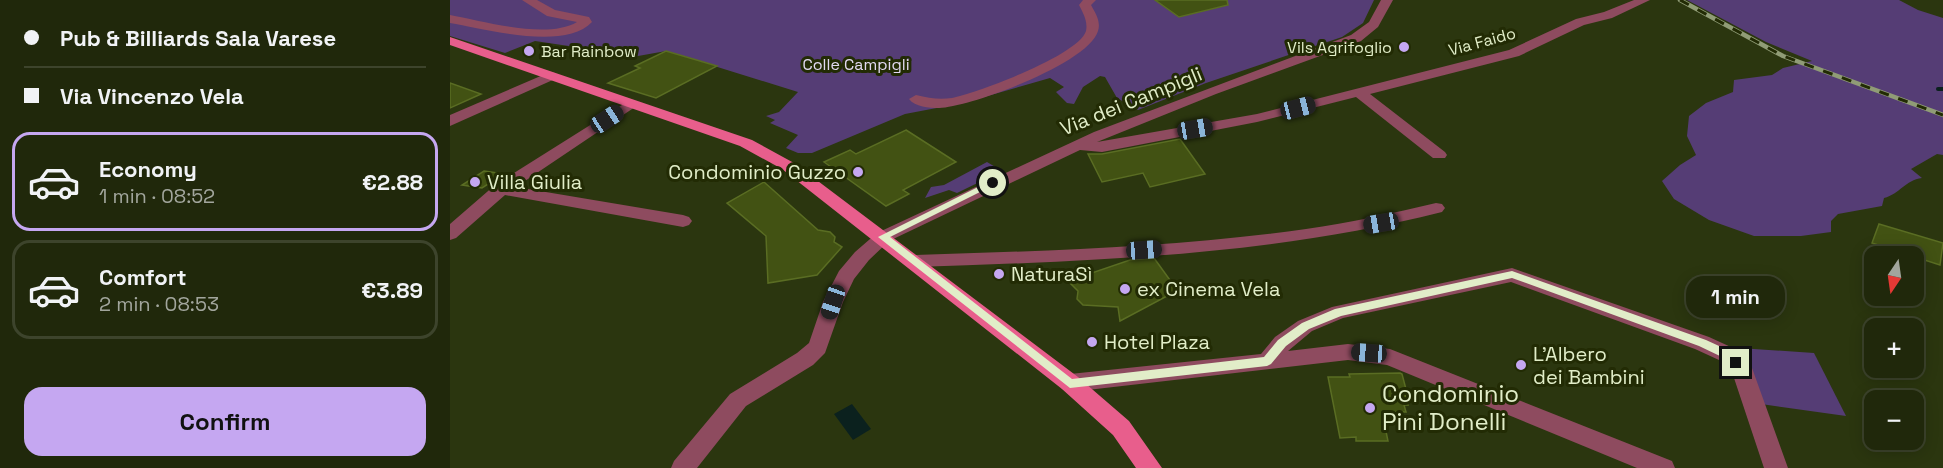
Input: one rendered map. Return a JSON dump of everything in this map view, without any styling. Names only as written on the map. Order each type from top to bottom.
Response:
[{"type":"main road","points":[[452,44],[758,148],[788,166],[915,261],[1070,383],[1120,428],[1150,468]]},
{"type":"street","points":[[450,19],[509,29],[555,33],[577,29],[586,22],[577,17],[551,13],[528,0]]},
{"type":"street","points":[[916,99],[921,102],[936,103],[962,99],[990,91],[1056,64],[1074,53],[1089,37],[1093,23],[1085,5],[1090,0]]},
{"type":"street","name":"Via dei Campigli","points":[[683,468],[738,400],[805,359],[818,347],[833,302],[846,276],[862,256],[883,237],[1076,144],[1356,38],[1374,24],[1387,0]]},
{"type":"street","name":"Via Faido","points":[[1076,144],[1102,147],[1257,118],[1360,93],[1514,53],[1580,22],[1608,15],[1644,0]]},
{"type":"street","points":[[450,121],[550,76]]},
{"type":"street","points":[[1360,93],[1439,155]]},
{"type":"street","points":[[450,234],[501,189],[630,104]]},
{"type":"street","points":[[501,189],[683,221]]},
{"type":"street","points":[[915,261],[1051,256],[1306,237],[1381,223],[1436,208]]},
{"type":"street","points":[[1267,361],[1282,343],[1305,326],[1339,312],[1512,275],[1702,343],[1726,354],[1744,374],[1776,468]]},
{"type":"street","points":[[1070,383],[1348,352],[1390,357],[1663,468]]},
{"type":"green space","name":"Colle Campigli","points":[[450,0],[1374,0],[1363,23],[1342,37],[1206,83],[1138,110],[1117,98],[1105,77],[1100,76],[1083,87],[1074,104],[1067,103],[1056,92],[1064,87],[1050,78],[963,103],[905,114],[812,153],[798,153],[786,148],[798,135],[770,123],[775,120],[766,116],[779,112],[798,92],[666,51],[627,58],[609,52],[535,41],[505,53],[450,36]]},
{"type":"green space","points":[[1687,0],[1899,0],[1918,10],[1943,18],[1943,155],[1937,154],[1911,169],[1922,178],[1911,181],[1884,198],[1882,206],[1838,214],[1831,221],[1831,232],[1801,236],[1754,236],[1709,220],[1674,199],[1662,181],[1696,155],[1687,136],[1689,116],[1706,103],[1733,92],[1734,80],[1772,75],[1783,68],[1812,61],[1766,42]]},
{"type":"green space","points":[[987,162],[1002,171],[957,193],[949,190],[925,198],[931,187],[944,185]]},
{"type":"green space","points":[[1724,347],[1814,353],[1846,416],[1761,404]]},
{"type":"water","points":[[852,404],[871,429],[853,440],[834,414]]},
{"type":"building","points":[[1155,0],[1227,0],[1228,5],[1179,17]]},
{"type":"building","points":[[666,51],[717,66],[656,98],[608,83],[640,68],[635,66]]},
{"type":"building","points":[[450,83],[481,94],[450,108]]},
{"type":"building","name":"Condominio Guzzo","points":[[906,130],[956,162],[903,190],[909,194],[886,206],[824,162],[850,150],[856,154]]},
{"type":"building","points":[[1180,139],[1205,174],[1150,187],[1143,173],[1102,182],[1088,154],[1102,154]]},
{"type":"building","name":"Villa Giulia","points":[[484,171],[504,174],[482,188],[462,185]]},
{"type":"building","points":[[764,182],[818,230],[830,232],[835,237],[834,242],[842,247],[817,275],[768,283],[766,236],[727,203]]},
{"type":"building","points":[[1879,224],[1943,243],[1940,265],[1924,260],[1924,246],[1881,246],[1872,243]]},
{"type":"building","name":"ex Cinema Vela","points":[[1154,258],[1175,287],[1171,294],[1120,321],[1118,307],[1083,305],[1077,299],[1078,291],[1068,281],[1130,260]]},
{"type":"building","name":"Condominio Pini Donelli","points":[[1400,373],[1407,393],[1405,393],[1408,405],[1404,405],[1406,412],[1386,412],[1388,422],[1384,422],[1388,441],[1356,441],[1356,437],[1340,438],[1328,377],[1350,377],[1349,374]]},
{"type":"waterway","points":[[1938,89],[1943,89]]},
{"type":"railway","points":[[1680,0],[1783,56],[1943,115]]},
{"type":"place","name":"Vils Agrifoglio","points":[[1404,47]]},
{"type":"place","name":"Bar Rainbow","points":[[529,51]]},
{"type":"place","name":"Condominio Guzzo","points":[[858,172]]},
{"type":"place","name":"Villa Giulia","points":[[475,182]]},
{"type":"place","name":"NaturaSì","points":[[999,274]]},
{"type":"place","name":"ex Cinema Vela","points":[[1125,289]]},
{"type":"place","name":"Hotel Plaza","points":[[1092,342]]},
{"type":"place","name":"L'Albero dei Bambini","points":[[1521,365]]},
{"type":"place","name":"Condominio Pini Donelli","points":[[1370,408]]},
{"type":"route","points":[[993,183],[883,237],[1070,383],[1267,361],[1282,343],[1305,326],[1339,312],[1512,275],[1715,348],[1736,363]]}]
